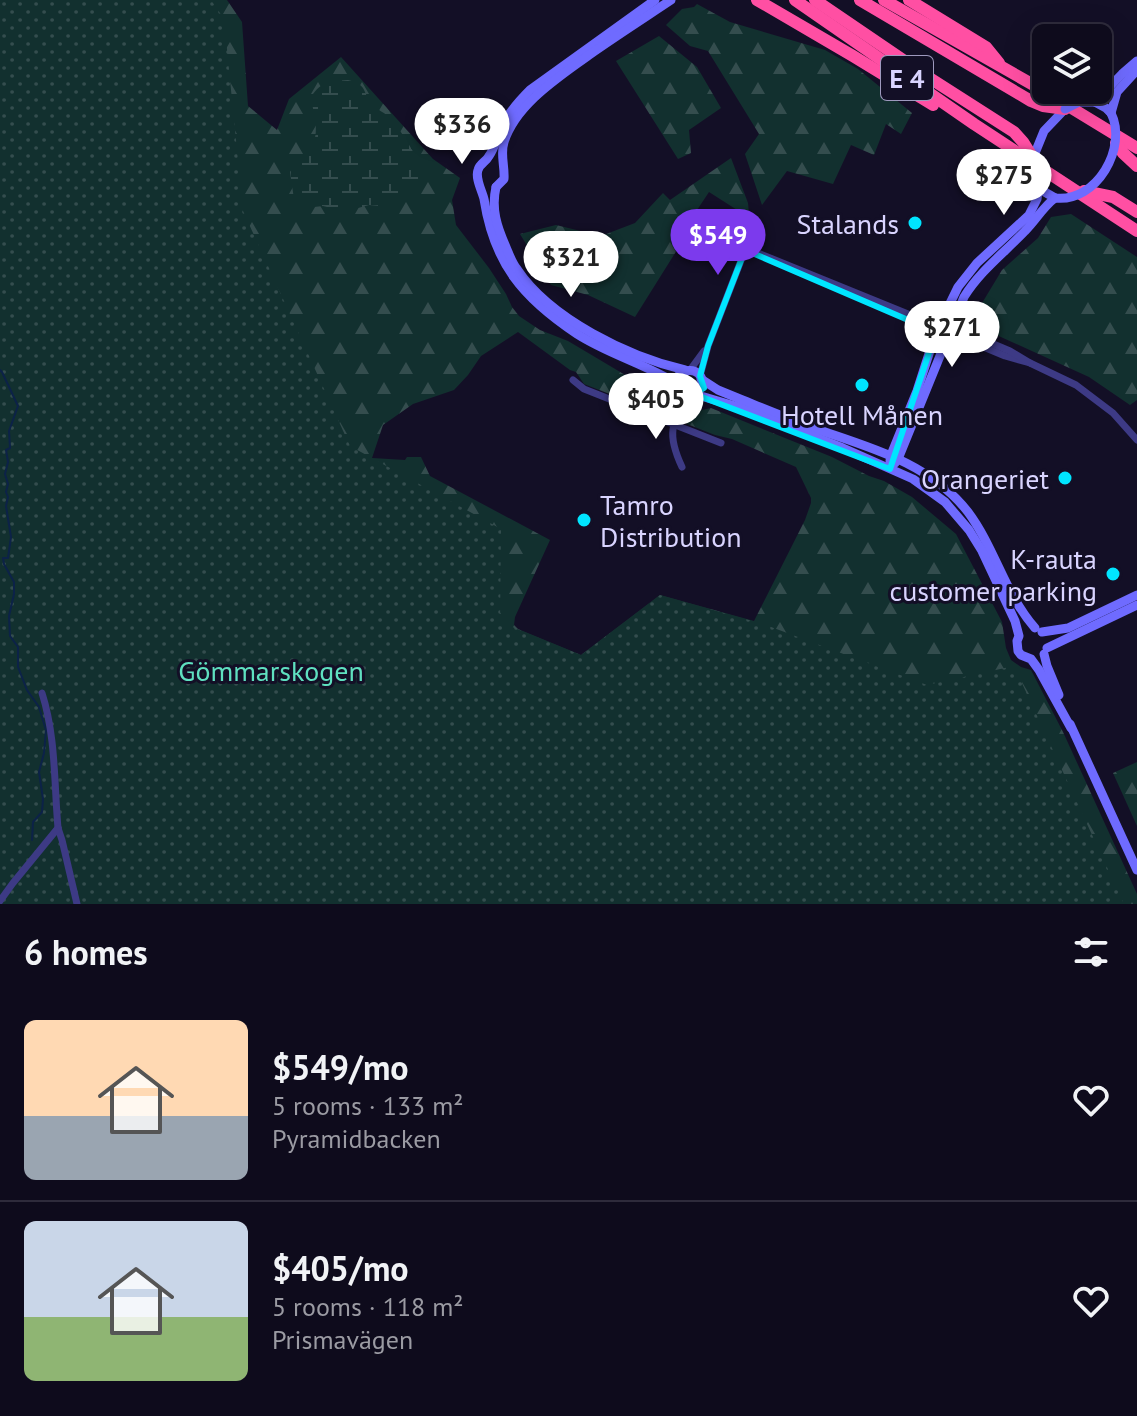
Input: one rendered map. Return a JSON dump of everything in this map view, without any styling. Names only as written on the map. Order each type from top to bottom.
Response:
[{"type":"highway","points":[[757,0],[986,138],[1020,154]]},
{"type":"highway","name":"E 4","points":[[795,0],[1137,231]]},
{"type":"highway","points":[[815,0],[1014,132],[1033,158]]},
{"type":"highway","points":[[860,0],[1043,106],[1065,109]]},
{"type":"highway","name":"E 4","points":[[884,0],[1137,148]]},
{"type":"highway","points":[[909,0],[986,47],[1004,69]]},
{"type":"highway","points":[[1116,143],[1137,166]]},
{"type":"highway","points":[[1084,191],[1113,197],[1137,212]]},
{"type":"street","points":[[655,0],[530,90],[508,116],[486,161],[478,168],[486,217],[499,255],[510,274],[524,291],[575,333],[604,350],[666,377],[685,395],[735,406],[814,436],[913,479],[936,495],[969,530],[982,551],[1010,610],[1019,636],[1018,651],[1026,658],[1040,657],[1045,651],[1137,605]]},
{"type":"street","points":[[671,0],[548,85],[520,114],[504,143],[504,179],[496,187],[493,198],[494,217],[516,268],[530,286],[582,328],[610,344],[663,365],[687,370],[718,390],[895,457],[932,478],[964,508],[983,535],[1013,599],[1047,639],[1047,666],[1071,728],[1137,870]]},
{"type":"street","points":[[1112,86],[1137,61]]},
{"type":"street","points":[[1111,113],[1117,92],[1137,70]]},
{"type":"street","points":[[895,457],[958,287],[988,252],[1029,215],[1039,188],[1033,171],[1033,158],[1044,131],[1065,109],[1075,104]]},
{"type":"street","points":[[1039,188],[1054,199],[1065,199],[1084,191],[1106,168],[1116,143],[1116,124],[1111,113],[1099,104]]},
{"type":"street","points":[[486,161],[494,160],[504,169]]},
{"type":"street","points":[[480,183],[496,187]]},
{"type":"street","points":[[942,326],[979,276],[1054,199]]},
{"type":"street","points":[[682,467],[671,438],[674,424],[678,413],[701,387],[708,346],[747,252],[756,252],[908,314],[1010,351],[1089,393],[1113,413],[1137,440]]},
{"type":"street","points":[[942,326],[947,336],[1003,359],[1030,363]]},
{"type":"street","points":[[890,469],[947,336]]},
{"type":"street","points":[[678,413],[678,376],[708,346]]},
{"type":"street","points":[[573,380],[584,389],[721,443]]},
{"type":"street","points":[[1019,636],[1026,629],[1068,628],[1137,595]]},
{"type":"street","points":[[1031,659],[1071,728]]},
{"type":"street","points":[[42,693],[53,743],[58,828],[77,904]]},
{"type":"street","points":[[0,901],[58,828]]},
{"type":"highlighted area","points":[[750,252],[936,332],[890,469],[694,394],[704,388],[700,376],[708,346],[742,258]]},
{"type":"green space","name":"Gömmarskogen","points":[[0,0],[227,0],[242,22],[248,106],[277,130],[289,99],[341,57],[433,159],[460,178],[452,200],[456,225],[489,268],[519,316],[637,382],[655,386],[666,394],[669,410],[661,414],[584,384],[576,372],[518,332],[481,356],[454,390],[413,404],[383,425],[372,458],[405,460],[407,457],[421,457],[430,476],[550,540],[515,617],[514,625],[518,629],[581,655],[660,595],[754,621],[805,520],[811,498],[796,467],[732,439],[687,424],[687,411],[711,408],[832,457],[912,497],[956,534],[1002,622],[1011,660],[1031,670],[1063,732],[1137,894],[1137,904],[0,904]]},
{"type":"green space","name":"Gömmarskogen","points":[[0,0],[211,0],[224,19],[243,211],[350,446],[501,529],[500,622],[581,655],[660,595],[763,624],[927,685],[1014,666],[1124,904],[0,904]]},
{"type":"green space","points":[[697,4],[730,22],[825,50],[858,69],[912,113],[901,134],[886,124],[874,155],[851,145],[833,184],[787,171],[762,205],[745,154],[759,134],[708,51],[690,46],[666,25],[682,9]]},
{"type":"green space","points":[[659,36],[697,67],[721,108],[689,130],[691,153],[678,159],[616,61]]},
{"type":"green space","points":[[348,80],[362,87],[373,105],[396,126],[420,165],[422,183],[395,203],[351,210],[323,206],[305,208],[294,199],[290,172],[311,148],[316,136],[311,97],[323,85]]},
{"type":"green space","points":[[731,158],[748,203],[749,214],[745,215],[709,192],[697,210],[710,219],[706,224],[696,217],[635,317],[588,295],[551,285],[520,234],[556,225],[601,236],[635,223],[663,193],[670,200]]},
{"type":"green space","points":[[1071,214],[1137,257],[1137,400],[1130,405],[1089,377],[970,323],[1002,270],[1038,238],[1051,217]]},
{"type":"green space","points":[[1137,762],[1137,826],[1113,773]]},
{"type":"waterway","points":[[0,370],[18,406],[9,431],[10,448],[6,450],[8,462],[5,474],[11,537],[8,558],[3,558],[14,582],[9,616],[10,636],[18,647],[18,667],[27,690],[39,707],[46,730],[39,772],[42,812],[33,822],[32,840]]},
{"type":"place","name":"Stalands","points":[[915,223]]},
{"type":"place","name":"Hotell Månen","points":[[862,385]]},
{"type":"place","name":"Orangeriet","points":[[1065,478]]},
{"type":"place","name":"Tamro Distribution","points":[[584,520]]},
{"type":"place","name":"K-rauta customer parking","points":[[1113,574]]}]
